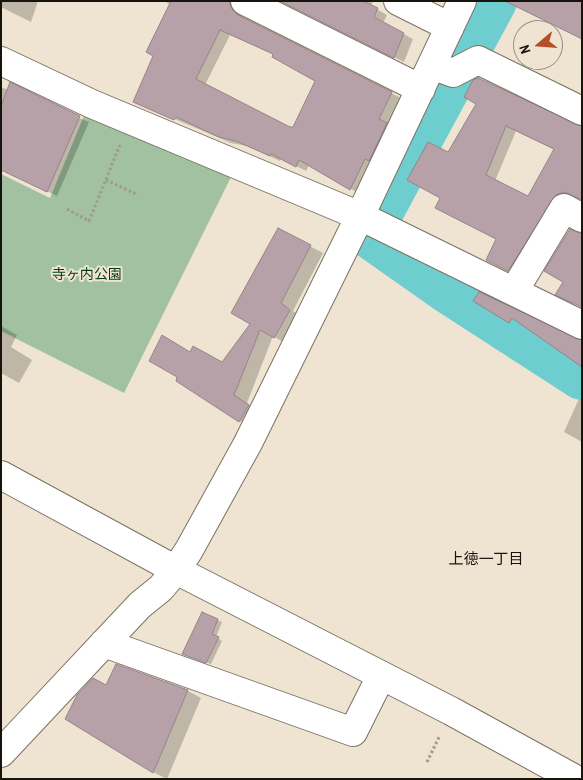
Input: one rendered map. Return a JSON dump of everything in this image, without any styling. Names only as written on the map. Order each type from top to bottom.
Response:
[{"type":"street","points":[[244,1],[420,89]]},
{"type":"street","points":[[398,1],[450,27]]},
{"type":"street","points":[[1,753],[104,643],[176,570],[215,506],[248,443],[360,216],[462,1]]},
{"type":"street","points":[[1,60],[92,104],[360,216],[582,324]]},
{"type":"street","points":[[432,65],[453,73],[478,60],[582,111]]},
{"type":"street","points":[[514,291],[564,208],[582,218]]},
{"type":"street","points":[[1,475],[176,570],[451,711],[576,779]]},
{"type":"street","points":[[104,643],[353,732],[381,676]]},
{"type":"path","points":[[67,209],[89,221],[123,140]]},
{"type":"path","points":[[106,180],[138,195]]},
{"type":"green space","name":"寺ヶ内公園","points":[[88,106],[235,169],[124,393],[1,331],[1,174],[50,198]]},
{"type":"water","points":[[470,1],[493,1],[376,219],[368,211]]},
{"type":"building","points":[[171,1],[229,1],[232,9],[238,15],[392,92],[379,119],[387,123],[369,161],[365,159],[350,190],[299,160],[296,167],[271,154],[270,156],[236,141],[219,137],[176,117],[174,120],[133,102],[153,56],[146,52]],"holes":[[[220,30],[273,54],[272,57],[315,81],[293,127],[196,79]]]},
{"type":"building","points":[[280,1],[363,1],[378,8],[374,17],[404,33],[394,58]]},
{"type":"building","points":[[505,1],[582,1],[582,39],[563,30],[563,20],[544,20]]},
{"type":"building","points":[[478,78],[582,126],[582,200],[564,192],[556,195],[508,271],[486,260],[496,239],[435,208],[440,198],[407,180],[428,142],[448,152],[476,104],[464,97],[473,80]],"holes":[[[506,126],[554,149],[528,196],[486,175]]]},
{"type":"building","points":[[10,82],[80,116],[47,192],[1,170],[1,106]]},
{"type":"building","points":[[278,228],[311,245],[281,303],[290,310],[274,338],[260,330],[234,395],[249,405],[239,422],[176,381],[177,377],[149,361],[162,335],[190,352],[193,346],[222,362],[250,324],[231,313]]},
{"type":"building","points":[[570,229],[582,234],[582,307],[555,295],[563,282],[544,271]]},
{"type":"building","points":[[479,292],[582,340],[582,367],[512,318],[509,323],[473,301]]},
{"type":"building","points":[[202,612],[218,619],[212,634],[219,637],[206,663],[182,654]]},
{"type":"building","points":[[116,664],[188,690],[153,773],[65,719],[77,695],[93,678],[106,685]]},
{"type":"waterway","points":[[493,1],[368,233],[449,290],[582,376]]},
{"type":"district","name":"上徳一丁目","points":[[486,560]]}]
